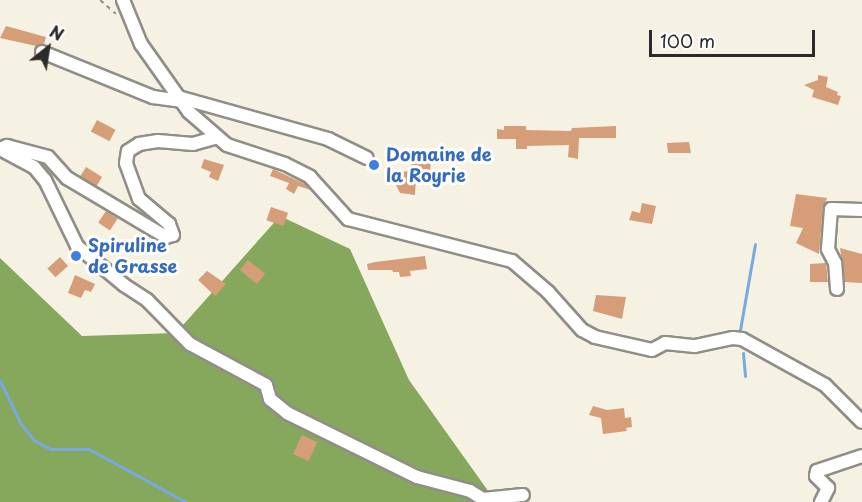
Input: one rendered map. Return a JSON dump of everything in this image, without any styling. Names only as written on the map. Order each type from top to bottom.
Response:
[{"type":"street","points":[[123,0],[141,44],[179,99],[217,137],[227,145],[285,164],[310,177],[348,219],[512,261],[548,292],[582,330],[595,337],[652,350],[665,343],[695,346],[733,338],[742,339],[825,385],[862,422]]},
{"type":"street","points":[[42,52],[153,97],[179,99],[328,139],[367,158]]},
{"type":"street","points":[[0,149],[7,146],[48,157],[66,178],[166,237],[173,235],[169,224],[139,199],[126,163],[128,151],[139,144],[158,141],[193,144],[217,137]]},
{"type":"street","points":[[0,149],[34,167],[45,180],[77,246],[124,285],[147,300],[190,344],[266,385],[270,399],[287,413],[417,477],[470,491],[483,499],[523,495]]},
{"type":"street","points":[[837,289],[835,263],[828,249],[831,209],[862,210]]},
{"type":"street","points":[[821,502],[828,488],[816,476],[817,471],[862,456]]},
{"type":"green space","points":[[280,216],[350,249],[409,380],[496,502],[0,502],[0,258],[82,336],[176,333]]},
{"type":"building","points":[[6,26],[46,37],[44,44],[36,46],[0,38]]},
{"type":"building","points":[[818,75],[828,77],[826,87],[838,92],[837,95],[841,96],[838,105],[812,97],[814,90],[804,85],[818,80]]},
{"type":"building","points":[[97,120],[116,130],[109,141],[91,131]]},
{"type":"building","points":[[504,126],[526,126],[526,130],[571,131],[572,128],[616,126],[616,138],[579,138],[578,159],[568,157],[569,145],[527,146],[527,149],[516,149],[516,139],[497,139],[497,129],[504,130]]},
{"type":"building","points":[[689,142],[691,153],[668,153],[667,143]]},
{"type":"building","points":[[412,155],[431,155],[430,175],[416,175],[415,195],[400,193],[390,173],[411,171]]},
{"type":"building","points":[[204,159],[224,165],[218,181],[209,177],[211,172],[201,168]]},
{"type":"building","points":[[86,167],[102,177],[96,186],[80,176]]},
{"type":"building","points":[[273,169],[305,184],[311,190],[298,186],[294,194],[286,189],[289,183],[270,176]]},
{"type":"building","points":[[796,194],[827,198],[823,208],[819,254],[796,243],[803,228],[790,226]]},
{"type":"building","points":[[642,203],[656,206],[652,224],[629,220],[632,211],[640,213]]},
{"type":"building","points":[[271,207],[288,213],[283,226],[266,220]]},
{"type":"building","points":[[106,211],[118,219],[110,230],[98,223]]},
{"type":"building","points":[[840,248],[862,254],[862,283],[845,282]]},
{"type":"building","points":[[425,256],[427,269],[410,271],[411,276],[400,277],[399,272],[392,270],[368,270],[367,264],[375,262]]},
{"type":"building","points":[[60,257],[68,266],[55,277],[47,268]]},
{"type":"building","points":[[248,260],[265,274],[257,284],[240,270]]},
{"type":"building","points":[[826,263],[828,282],[810,282],[810,264]]},
{"type":"building","points":[[207,271],[226,284],[215,296],[198,280]]},
{"type":"building","points":[[75,275],[95,284],[91,292],[85,290],[81,298],[68,293]]},
{"type":"building","points":[[596,295],[626,297],[622,319],[593,311]]},
{"type":"building","points":[[593,406],[607,410],[624,408],[625,418],[631,417],[632,427],[626,428],[627,431],[603,434],[601,418],[589,415]]},
{"type":"building","points":[[302,435],[317,442],[309,461],[293,454]]},
{"type":"waterway","points":[[740,330],[755,244]]},
{"type":"waterway","points":[[743,353],[745,376]]},
{"type":"waterway","points":[[0,381],[21,424],[35,441],[51,449],[89,449],[186,502]]},
{"type":"place","name":"Domaine de la Royrie","points":[[374,165]]},
{"type":"place","name":"Spiruline de Grasse","points":[[76,256]]}]
